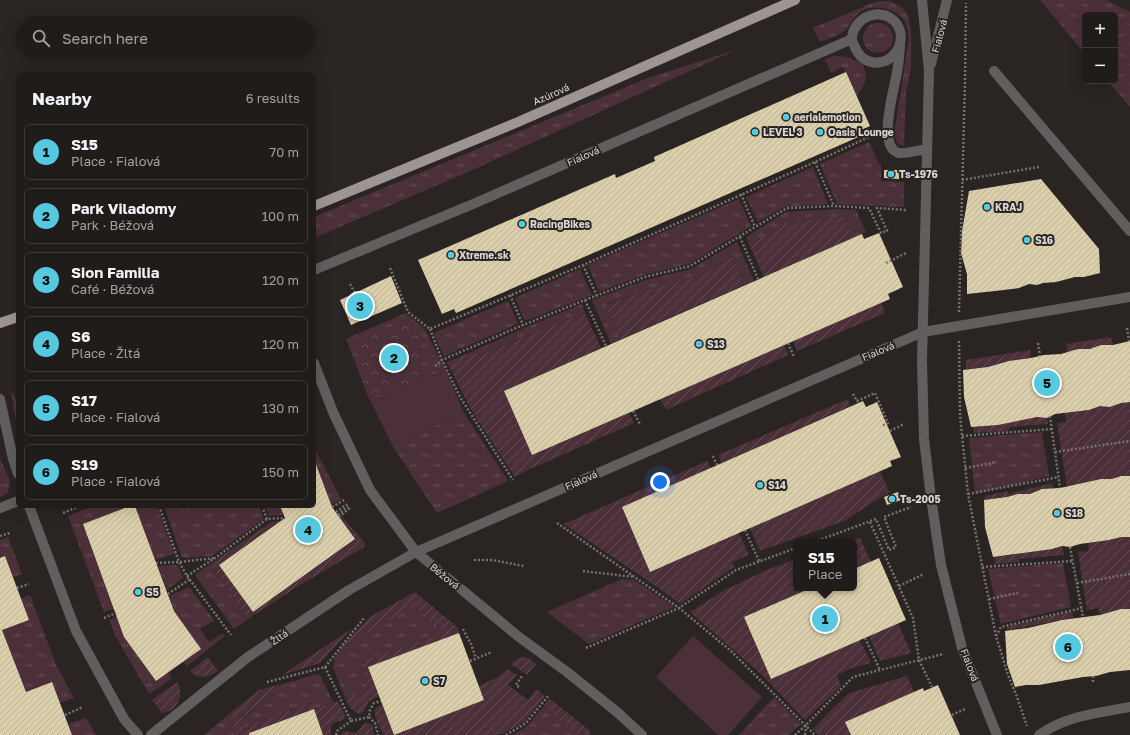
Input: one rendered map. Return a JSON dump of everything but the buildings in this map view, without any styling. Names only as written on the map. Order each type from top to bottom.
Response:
[{"type":"main road","name":"Azúrová","points":[[316,205],[511,124],[795,0]]},
{"type":"main road","points":[[0,323],[16,318]]},
{"type":"street","name":"Fialová","points":[[922,0],[929,71],[922,362],[924,440],[941,565],[962,648],[997,735]]},
{"type":"street","name":"Fialová","points":[[929,71],[947,0]]},
{"type":"street","points":[[900,46],[890,59],[876,63],[861,57],[856,50],[852,39],[856,26],[869,15],[878,14],[887,16],[894,21],[899,28],[901,37],[898,71],[887,128],[888,141],[892,149],[899,153],[927,149]]},
{"type":"street","name":"Fialová","points":[[316,269],[473,204],[852,39]]},
{"type":"street","points":[[994,71],[1130,232]]},
{"type":"street","points":[[923,332],[1130,297]]},
{"type":"street","name":"Fialová","points":[[416,552],[923,332]]},
{"type":"street","name":"Béžová","points":[[316,367],[333,412],[370,490],[416,552],[519,637],[567,672],[617,712],[642,735]]},
{"type":"street","points":[[0,399],[16,468]]},
{"type":"street","points":[[0,435],[13,459]]},
{"type":"street","points":[[0,508],[16,503]]},
{"type":"street","points":[[30,508],[76,631],[124,719],[138,735]]},
{"type":"street","name":"Žltá","points":[[151,735],[248,657],[350,590],[416,552]]},
{"type":"street","points":[[1039,735],[1067,720],[1098,712],[1130,707]]},
{"type":"path","points":[[959,319],[966,3]]},
{"type":"path","points":[[430,329],[583,264],[871,136]]},
{"type":"path","points":[[815,162],[834,206]]},
{"type":"path","points":[[962,180],[1039,168]]},
{"type":"path","points":[[741,194],[755,227]]},
{"type":"path","points":[[435,366],[442,360],[585,300],[645,277],[690,266],[787,208],[834,206],[869,208],[881,233],[887,231],[877,208],[907,210]]},
{"type":"path","points":[[740,237],[758,279]]},
{"type":"path","points":[[886,263],[906,253]]},
{"type":"path","points":[[583,264],[597,296]]},
{"type":"path","points":[[390,268],[408,312],[430,329],[442,360],[460,397],[513,480]]},
{"type":"path","points":[[350,284],[355,293]]},
{"type":"path","points":[[510,295],[523,325]]},
{"type":"path","points":[[585,300],[606,346]]},
{"type":"path","points":[[1127,328],[1129,341]]},
{"type":"path","points":[[958,340],[962,436],[968,494],[996,636],[1008,675],[1029,729]]},
{"type":"path","points":[[788,343],[794,357]]},
{"type":"path","points":[[1038,343],[1040,356]]},
{"type":"path","points":[[853,394],[857,401],[875,393],[888,423],[882,426]]},
{"type":"path","points":[[633,411],[640,424]]},
{"type":"path","points":[[1050,416],[1060,488]]},
{"type":"path","points":[[890,431],[904,424]]},
{"type":"path","points":[[962,436],[1052,429]]},
{"type":"path","points":[[1055,452],[1130,441]]},
{"type":"path","points":[[713,456],[717,465]]},
{"type":"path","points":[[965,468],[996,462]]},
{"type":"path","points":[[968,494],[1059,477]]},
{"type":"path","points":[[332,508],[344,500]]},
{"type":"path","points":[[338,515],[348,506],[338,515]]},
{"type":"path","points":[[827,539],[876,520],[889,550],[896,547],[884,517],[911,507]]},
{"type":"path","points":[[63,513],[75,508]]},
{"type":"path","points":[[160,508],[179,562],[187,576],[231,635]]},
{"type":"path","points":[[263,508],[267,519]]},
{"type":"path","points":[[187,576],[215,558],[267,519],[285,518]]},
{"type":"path","points":[[870,522],[913,618],[919,660],[932,687]]},
{"type":"path","points":[[557,523],[679,608],[731,651],[815,735]]},
{"type":"path","points":[[745,530],[759,561]]},
{"type":"path","points":[[0,536],[10,532]]},
{"type":"path","points":[[1070,547],[1083,617]]},
{"type":"path","points":[[586,648],[679,608],[736,570],[793,549]]},
{"type":"path","points":[[156,563],[215,558]]},
{"type":"path","points":[[474,560],[492,560],[524,566]]},
{"type":"path","points":[[982,567],[1073,561]]},
{"type":"path","points":[[583,571],[636,577]]},
{"type":"path","points":[[899,586],[924,574]]},
{"type":"path","points":[[1077,583],[1130,574]]},
{"type":"path","points":[[168,594],[190,580]]},
{"type":"path","points":[[17,588],[29,584]]},
{"type":"path","points":[[989,599],[1018,593]]},
{"type":"path","points":[[996,636],[1001,627],[1082,608]]},
{"type":"path","points":[[104,618],[116,613]]},
{"type":"path","points":[[267,682],[325,667],[364,618]]},
{"type":"path","points":[[463,629],[476,658]]},
{"type":"path","points":[[865,638],[880,670]]},
{"type":"path","points":[[470,661],[492,652]]},
{"type":"path","points":[[795,735],[853,677],[943,654]]},
{"type":"path","points":[[325,667],[351,721]]},
{"type":"path","points":[[519,687],[516,684],[522,676]]},
{"type":"path","points":[[1093,676],[1093,682]]},
{"type":"path","points":[[506,735],[526,723],[549,695]]},
{"type":"path","points":[[368,717],[374,703],[381,701]]},
{"type":"path","points":[[64,715],[83,707]]},
{"type":"path","points":[[952,715],[965,710]]},
{"type":"path","points":[[336,735],[337,730],[351,721],[368,717]]},
{"type":"path","points":[[368,717],[375,724],[378,735]]},
{"type":"path","points":[[806,725],[806,735]]},
{"type":"green space","points":[[1040,0],[1106,0],[1130,12],[1130,107],[1111,84],[1118,84],[1118,12],[1082,12],[1082,50]]},
{"type":"green space","points":[[881,1],[889,1],[903,8],[909,18],[911,32],[911,69],[906,92],[904,146],[898,144],[894,135],[909,38],[907,26],[904,20],[889,9],[876,7],[859,13],[843,32],[820,42],[813,28],[870,4]]},
{"type":"green space","points":[[878,23],[889,27],[893,38],[889,49],[878,53],[867,49],[863,38],[867,27]]},
{"type":"green space","points":[[738,49],[468,172],[316,237],[316,216],[648,78]]},
{"type":"green space","points":[[837,56],[847,57],[862,63],[866,76],[862,88],[856,96],[843,67],[831,73],[825,59]]},
{"type":"green space","points":[[869,142],[879,164],[881,164],[881,181],[904,182],[904,207],[837,204],[820,164]]},
{"type":"green space","points":[[813,167],[828,204],[784,207],[758,222],[746,197]]},
{"type":"green space","points":[[739,199],[751,226],[689,264],[644,275],[599,292],[588,265]]},
{"type":"green space","points":[[837,209],[856,210],[866,232],[854,238],[844,217],[789,222],[749,244],[746,237],[786,212]]},
{"type":"green space","points":[[844,217],[854,238],[764,277],[749,244],[789,222]]},
{"type":"green space","points":[[737,242],[754,281],[744,285],[731,256],[700,276],[649,289],[606,304],[621,339],[611,344],[592,300],[646,280],[691,269]]},
{"type":"green space","points":[[731,256],[744,285],[621,339],[606,305],[649,289],[700,276]]},
{"type":"green space","points":[[580,269],[592,295],[525,321],[515,298]]},
{"type":"green space","points":[[508,301],[518,324],[444,356],[434,333]]},
{"type":"green space","points":[[881,302],[885,313],[797,351],[793,341]]},
{"type":"green space","points":[[582,304],[585,313],[478,356],[474,351],[524,328]]},
{"type":"green space","points":[[406,313],[424,328],[446,371],[371,402],[346,339]]},
{"type":"green space","points":[[585,313],[601,348],[504,391],[532,455],[629,413],[634,423],[515,477],[475,416],[447,362],[474,351],[479,356]]},
{"type":"green space","points":[[412,319],[441,371],[369,399],[349,345]]},
{"type":"green space","points":[[1111,337],[1113,345],[1090,349],[1078,349],[1067,352],[1066,344]]},
{"type":"green space","points":[[784,345],[788,355],[666,410],[660,399]]},
{"type":"green space","points":[[1030,350],[1031,358],[1009,361],[988,367],[966,369],[966,360]]},
{"type":"green space","points":[[446,371],[464,413],[392,445],[371,402]]},
{"type":"green space","points":[[10,388],[16,400],[16,419]]},
{"type":"green space","points":[[848,399],[850,406],[722,463],[718,455]]},
{"type":"green space","points":[[1130,402],[1130,476],[1101,479],[1067,486],[1057,423],[1066,422],[1065,413],[1089,410],[1100,406],[1110,407],[1121,403]]},
{"type":"green space","points":[[464,413],[508,481],[437,513],[392,445]]},
{"type":"green space","points":[[1037,417],[1047,418],[1048,424],[1009,427],[1009,431],[974,433],[973,427],[998,425]]},
{"type":"green space","points":[[1042,432],[1049,476],[975,494],[969,438]]},
{"type":"green space","points":[[316,451],[341,499],[331,505],[316,464]]},
{"type":"green space","points":[[0,459],[10,481],[8,493],[0,497]]},
{"type":"green space","points":[[707,461],[711,468],[622,507],[650,572],[739,533],[749,555],[732,562],[734,567],[680,604],[564,524]]},
{"type":"green space","points":[[880,471],[889,492],[844,521],[760,551],[750,528]]},
{"type":"green space","points":[[1052,483],[1053,488],[1042,489],[1030,494],[1018,494],[985,500],[985,496],[1007,491],[1008,494]]},
{"type":"green space","points":[[88,508],[125,508],[83,524],[114,609],[104,612],[68,516]]},
{"type":"green space","points":[[136,508],[158,508],[174,554],[155,560]]},
{"type":"green space","points":[[165,508],[260,508],[264,519],[212,556],[182,558]]},
{"type":"green space","points":[[173,508],[198,508],[194,516],[185,519],[177,516]]},
{"type":"green space","points":[[266,508],[281,508],[283,515],[269,516]]},
{"type":"green space","points":[[342,517],[365,543],[364,547],[297,587],[248,619],[210,564],[271,522],[280,521],[220,565],[253,612],[355,540],[341,519]]},
{"type":"green space","points":[[8,537],[22,574],[13,577],[5,556],[0,558],[0,540]]},
{"type":"green space","points":[[1121,537],[1130,537],[1130,609],[1121,609],[1100,615],[1098,608],[1087,610],[1078,552],[1089,551],[1088,543]]},
{"type":"green space","points":[[860,538],[871,562],[857,568],[857,539]]},
{"type":"green space","points":[[1062,546],[1064,555],[1019,559],[1019,562],[995,564],[995,557],[1052,549]]},
{"type":"green space","points":[[793,560],[793,591],[804,591],[744,617],[771,679],[860,640],[871,663],[855,667],[837,675],[841,686],[805,720],[760,673],[690,612],[723,591],[764,571]]},
{"type":"green space","points":[[1063,563],[1071,607],[1001,624],[988,569]]},
{"type":"green space","points":[[210,564],[248,619],[234,629],[195,575]]},
{"type":"green space","points":[[178,565],[183,578],[167,590],[158,566]]},
{"type":"green space","points":[[622,579],[634,580],[674,607],[589,644],[547,612]]},
{"type":"green space","points":[[189,587],[214,620],[200,629],[209,642],[223,633],[225,636],[187,666],[183,662],[201,649],[174,611],[169,596]]},
{"type":"green space","points":[[415,592],[457,627],[459,633],[368,667],[379,696],[369,701],[364,711],[359,714],[350,708],[345,698],[368,689],[362,660],[445,633],[417,610],[412,608],[343,645],[370,617]]},
{"type":"green space","points":[[30,595],[56,665],[74,698],[60,703],[52,682],[26,692],[2,630],[29,620],[21,599]]},
{"type":"green space","points":[[412,607],[446,633],[362,660],[368,689],[345,698],[333,667],[339,650],[343,645]]},
{"type":"green space","points":[[1072,611],[1073,618],[1007,630],[1007,627]]},
{"type":"green space","points":[[117,616],[156,681],[168,672],[172,678],[149,694],[116,637],[109,620]]},
{"type":"green space","points":[[898,623],[911,653],[880,661],[869,636]]},
{"type":"green space","points":[[351,629],[320,663],[282,675]]},
{"type":"green space","points":[[693,636],[762,697],[728,735],[718,735],[656,677]]},
{"type":"green space","points":[[208,657],[218,671],[208,676],[200,677],[190,671]]},
{"type":"green space","points":[[523,657],[530,659],[536,664],[527,675],[511,664],[517,659]]},
{"type":"green space","points":[[508,669],[517,675],[508,685],[528,700],[536,689],[545,696],[525,721],[503,734],[394,735],[484,700],[479,686],[498,677]]},
{"type":"green space","points":[[317,674],[320,675],[333,702],[314,709],[311,703],[246,727],[243,718],[290,682]]},
{"type":"green space","points":[[907,676],[914,692],[845,722],[851,735],[818,735],[813,729],[849,693]]},
{"type":"green space","points":[[177,682],[180,692],[178,702],[172,709],[162,713],[152,700]]},
{"type":"green space","points":[[290,682],[243,717],[246,727],[311,703],[314,709],[249,733],[249,735],[237,735],[229,714],[259,690]]},
{"type":"green space","points":[[774,697],[801,724],[789,735],[739,735]]},
{"type":"green space","points":[[550,699],[589,730],[591,735],[578,735],[544,706]]},
{"type":"green space","points":[[337,701],[344,712],[345,717],[343,720],[333,723],[331,726],[331,735],[323,735],[314,709]]},
{"type":"green space","points":[[382,705],[394,735],[384,735],[377,722],[375,714],[376,708]]},
{"type":"green space","points":[[544,706],[578,735],[513,735],[527,726]]},
{"type":"green space","points":[[229,714],[237,735],[204,735]]},
{"type":"green space","points":[[86,718],[96,735],[72,735],[68,724]]},
{"type":"green space","points":[[366,723],[372,725],[374,735],[341,735],[344,731],[357,733]]},
{"type":"place","name":"aerialemotion","points":[[786,117]]},
{"type":"place","name":"LEVEL 3","points":[[755,132]]},
{"type":"place","name":"Oasis Lounge","points":[[820,132]]},
{"type":"place","name":"Ts-1976","points":[[891,174]]},
{"type":"place","name":"KRAJ","points":[[987,207]]},
{"type":"place","name":"RacingBikes","points":[[522,224]]},
{"type":"place","name":"S16","points":[[1027,240]]},
{"type":"place","name":"Xtreme.sk","points":[[451,255]]},
{"type":"place","name":"Sion Familia","points":[[360,306]]},
{"type":"place","name":"S13","points":[[699,344]]},
{"type":"place","name":"Park Viladomy","points":[[394,358]]},
{"type":"place","name":"S17","points":[[1047,383]]},
{"type":"place","name":"S14","points":[[760,485]]},
{"type":"place","name":"Ts-2005","points":[[892,499]]},
{"type":"place","name":"S18","points":[[1057,513]]},
{"type":"place","name":"S6","points":[[308,530]]},
{"type":"place","name":"S5","points":[[138,592]]},
{"type":"place","name":"S15","points":[[825,619]]},
{"type":"place","name":"S19","points":[[1068,647]]},
{"type":"place","name":"S7","points":[[425,681]]}]
